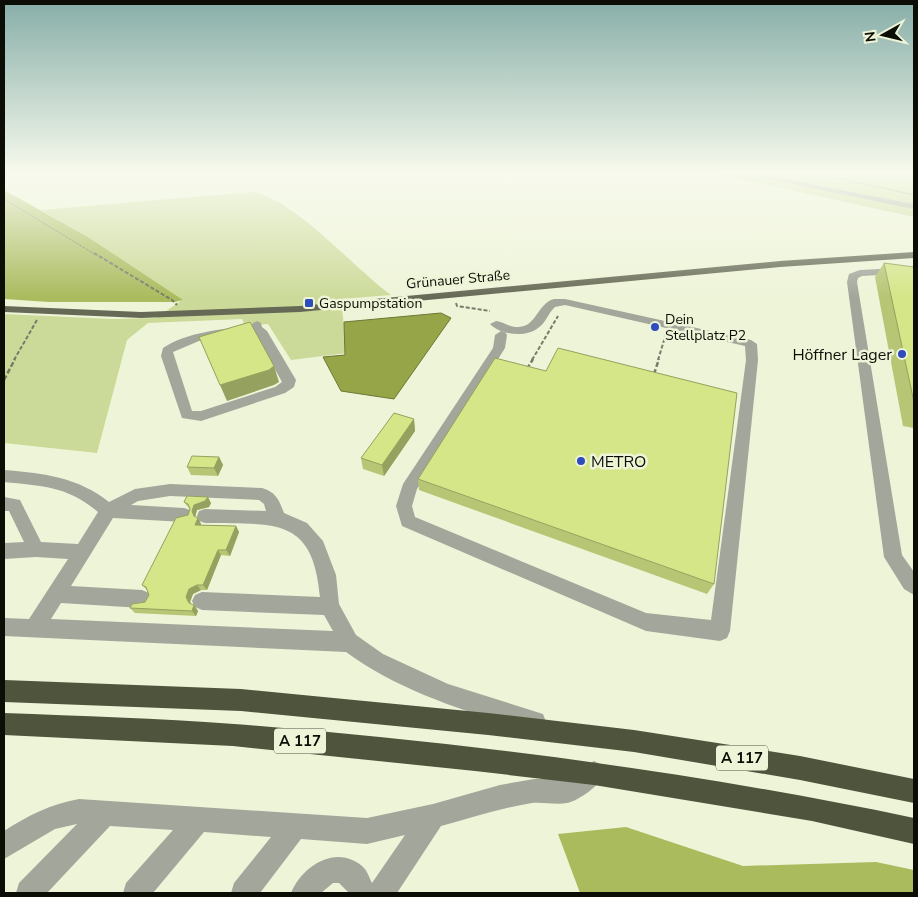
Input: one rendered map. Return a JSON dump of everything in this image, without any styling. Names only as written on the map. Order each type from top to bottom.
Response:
[{"type":"highway","name":"A 117","points":[[4,691],[241,700],[364,711],[634,741],[790,766],[914,791]]},
{"type":"highway","name":"A 117","points":[[4,724],[232,735],[476,759],[594,773],[812,809],[914,831]]},
{"type":"main road","name":"Grünauer Straße","points":[[4,309],[127,315],[300,309],[815,261],[914,255]]},
{"type":"street","points":[[914,270],[860,273],[853,276],[852,282],[893,557],[910,584],[914,586]]},
{"type":"street","points":[[565,302],[669,325],[751,344],[752,360],[720,631],[646,622],[408,522],[404,506],[409,488],[499,348],[498,329],[523,330],[532,327],[539,322],[543,312],[552,303],[565,302]]},
{"type":"street","points":[[256,327],[261,330],[289,380],[289,384],[280,390],[201,416],[187,415],[166,356],[167,351],[177,344],[256,327]]},
{"type":"street","points":[[4,476],[47,480],[65,485],[89,495],[108,511],[184,515]]},
{"type":"street","points":[[34,629],[108,511],[135,495],[170,490],[262,494],[271,500],[277,518]]},
{"type":"street","points":[[4,504],[14,505],[36,549]]},
{"type":"street","points":[[205,516],[277,518],[301,528],[317,546],[327,575],[330,606],[349,642],[392,670],[438,690],[568,734]]},
{"type":"street","points":[[4,551],[36,549],[82,552]]},
{"type":"street","points":[[56,594],[142,599]]},
{"type":"street","points":[[202,601],[330,606]]},
{"type":"street","points":[[4,627],[349,642]]},
{"type":"street","points":[[4,846],[60,813],[79,811],[367,831],[433,816],[500,797],[534,791],[567,790],[594,773]]},
{"type":"street","points":[[29,893],[104,814]]},
{"type":"street","points":[[382,893],[433,816]]},
{"type":"street","points":[[136,893],[198,820]]},
{"type":"street","points":[[244,893],[294,826]]},
{"type":"street","points":[[304,893],[311,882],[327,871],[341,869],[354,876],[363,893]]},
{"type":"path","points":[[30,214],[65,234],[93,254],[172,300],[180,312]]},
{"type":"path","points":[[526,371],[559,312]]},
{"type":"path","points":[[4,380],[38,318]]},
{"type":"path","points":[[652,381],[669,325]]},
{"type":"shaded area","points":[[4,214],[47,214],[88,237],[183,300],[175,302],[49,302],[4,299]]},
{"type":"shaded area","points":[[48,214],[295,214],[391,295],[341,299],[347,353],[291,360],[268,324],[245,326],[242,319],[148,323],[127,340],[97,453],[4,443],[4,314],[112,319],[156,318],[182,300],[88,237]]},
{"type":"shaded area","points":[[899,214],[914,214],[914,217]]},
{"type":"shaded area","points":[[441,313],[451,318],[394,399],[341,391],[323,357],[345,355],[344,322]]},
{"type":"shaded area","points":[[626,827],[743,866],[876,862],[914,870],[914,893],[580,893],[558,834]]},
{"type":"building","points":[[884,263],[914,267],[914,402]]},
{"type":"building","points":[[250,322],[274,366],[269,370],[220,385],[199,337]]},
{"type":"building","name":"METRO","points":[[558,348],[737,393],[714,584],[418,479],[495,358],[546,371]]},
{"type":"building","points":[[394,413],[414,419],[382,465],[361,458]]},
{"type":"building","points":[[192,456],[219,457],[214,468],[187,467]]},
{"type":"building","points":[[187,496],[208,497],[205,501],[194,505],[192,511],[194,516],[198,518],[195,525],[236,526],[226,550],[218,550],[203,585],[197,585],[189,589],[186,597],[189,603],[194,605],[192,611],[130,608],[132,604],[145,602],[149,595],[146,587],[142,585],[176,518],[188,515],[190,509],[188,504],[184,502]]},
{"type":"place","name":"Gaspumpstation","points":[[309,303]]},
{"type":"place","name":"Dein Stellplatz P2","points":[[655,327]]},
{"type":"place","name":"Höffner Lager","points":[[902,354]]},
{"type":"place","name":"METRO","points":[[581,461]]}]
